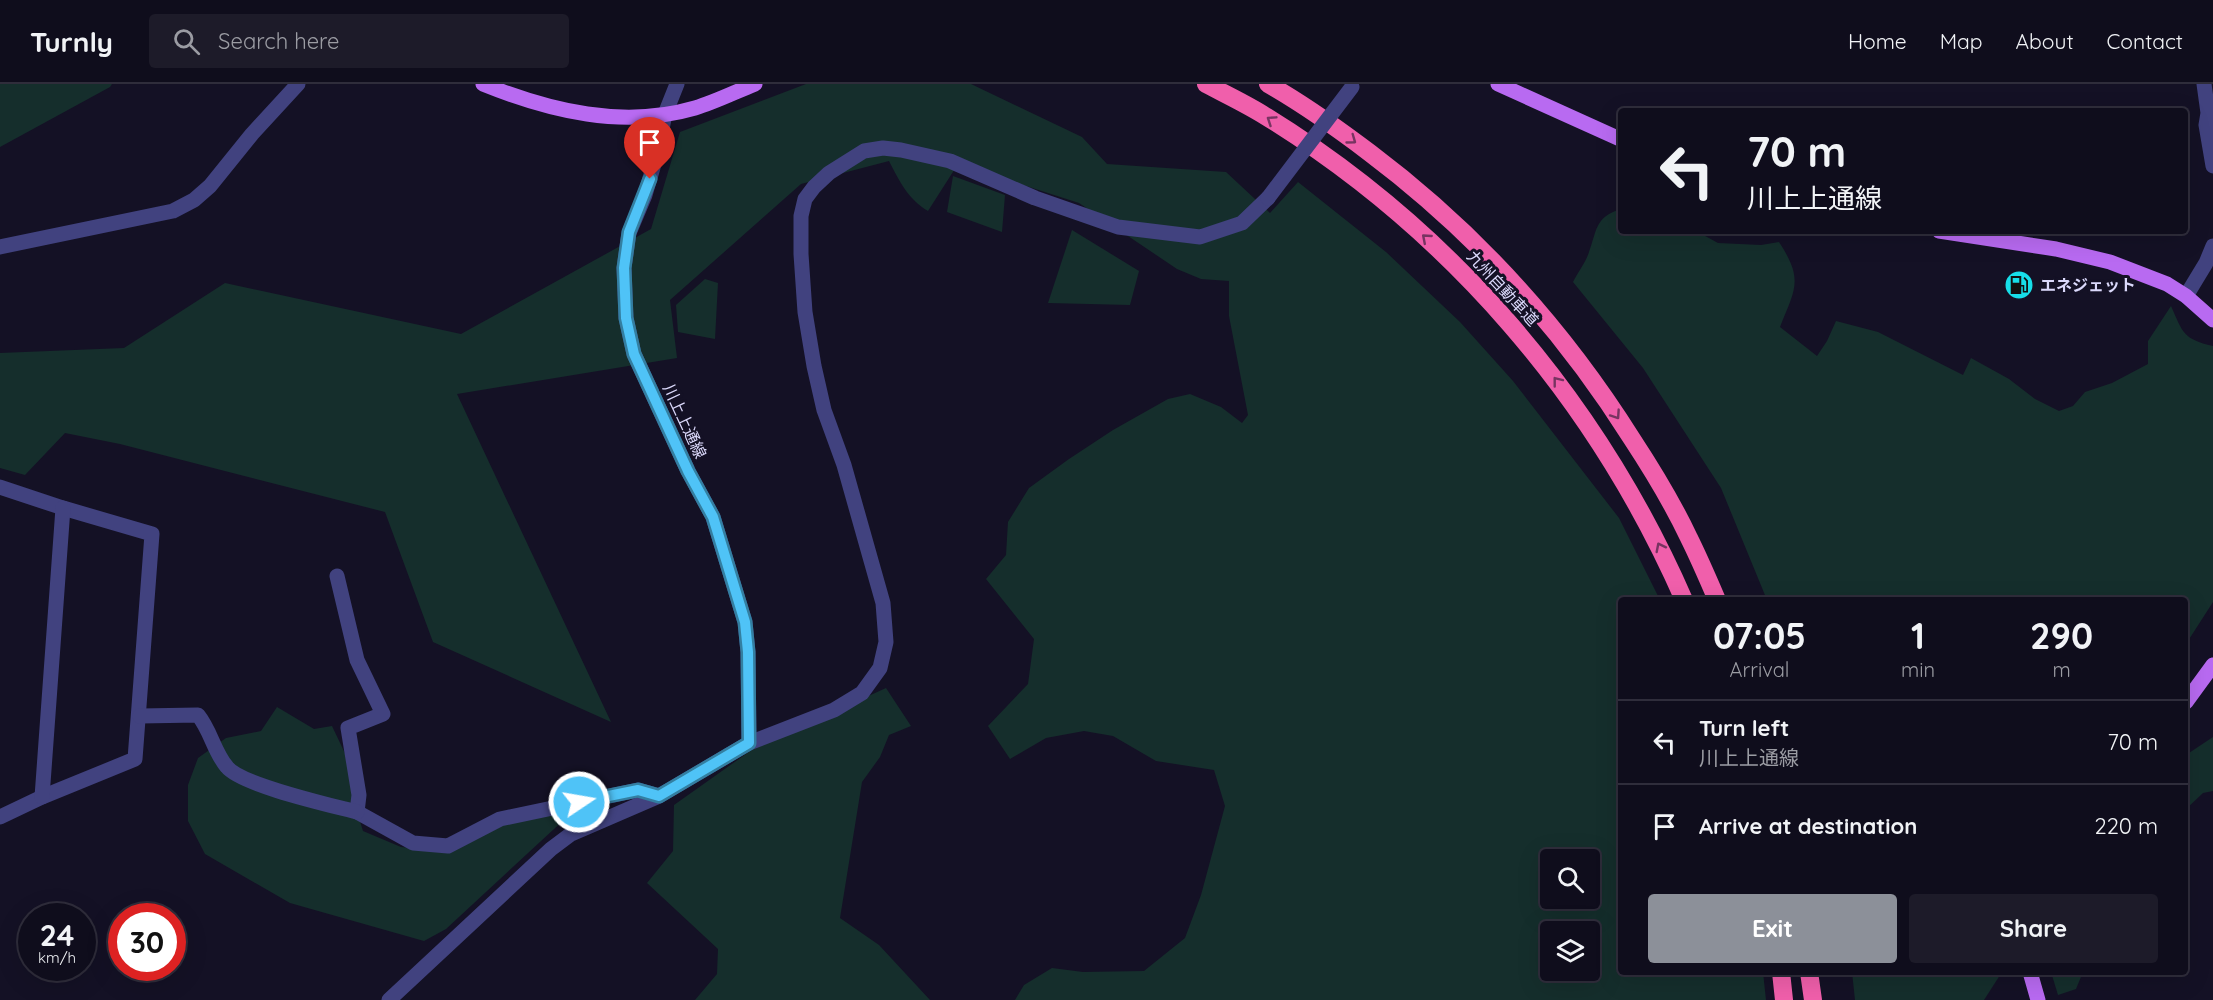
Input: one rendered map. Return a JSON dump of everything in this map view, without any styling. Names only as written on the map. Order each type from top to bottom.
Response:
[{"type":"highway","name":"九州自動車道","points":[[1206,84],[1262,114],[1334,162],[1432,243],[1482,291],[1561,386],[1596,437],[1626,484],[1662,550],[1683,597]]},
{"type":"highway","name":"九州自動車道","points":[[1268,84],[1349,137],[1404,178],[1462,230],[1542,314],[1586,370],[1653,471],[1689,536],[1716,597]]},
{"type":"highway","points":[[1781,975],[1784,1000]]},
{"type":"highway","points":[[1809,975],[1813,1000]]},
{"type":"main road","points":[[483,84],[525,101],[564,111],[627,118],[695,108],[755,84]]},
{"type":"main road","points":[[1498,84],[1618,138]]},
{"type":"main road","points":[[1958,234],[2056,249],[2110,261],[2166,284],[2186,296],[2213,320]]},
{"type":"main road","points":[[2188,699],[2213,665]]},
{"type":"main road","points":[[2031,975],[2038,1000]]},
{"type":"street","points":[[0,247],[172,211],[194,200],[210,186],[252,134],[298,84]]},
{"type":"street","name":"川上上通線","points":[[677,84],[665,114],[657,154],[645,195],[629,232],[624,268],[626,318],[634,354],[688,471],[713,517],[745,622],[748,652],[749,743]]},
{"type":"street","points":[[2204,84],[2208,113],[2206,125],[2213,166]]},
{"type":"street","points":[[388,1000],[551,849],[571,834],[659,796],[749,743],[834,710],[862,693],[880,668],[886,642],[883,603],[844,465],[824,410],[805,312],[801,216],[805,200],[814,187],[829,173],[864,151],[883,148],[901,150],[950,161],[1035,198],[1118,227],[1200,237],[1242,223],[1268,198],[1353,86]]},
{"type":"street","points":[[2186,296],[2213,246]]},
{"type":"street","points":[[0,487],[152,534],[135,759],[0,817]]},
{"type":"street","points":[[42,797],[63,508]]},
{"type":"street","points":[[338,576],[357,660],[383,714],[348,728],[360,795],[357,812]]},
{"type":"street","points":[[140,716],[198,715],[207,726],[221,760],[228,770],[245,781],[357,812],[414,843],[448,846],[500,819],[638,790],[659,796]]},
{"type":"green space","points":[[0,84],[112,84],[0,147]]},
{"type":"green space","points":[[806,84],[971,84],[1082,137],[1107,164],[1226,172],[1270,213],[1298,182],[1386,252],[1460,322],[1513,381],[1619,518],[1658,597],[1618,597],[1618,975],[1763,975],[1766,1000],[1015,1000],[1024,985],[1052,968],[1083,972],[1144,971],[1185,938],[1201,895],[1225,806],[1214,770],[1156,761],[1113,736],[1084,731],[1046,738],[1010,759],[988,726],[1028,684],[1034,639],[986,579],[1006,555],[1008,522],[1029,488],[1113,430],[1168,399],[1190,394],[1221,407],[1242,423],[1248,415],[1229,316],[1229,281],[1201,279],[1177,269],[1079,203],[958,164],[928,211],[910,195],[889,161],[801,184],[670,300],[677,358],[457,394],[611,722],[433,642],[385,512],[120,444],[65,433],[25,475],[0,468],[0,353],[124,348],[225,283],[461,334],[651,229],[680,132]]},
{"type":"green space","points":[[953,176],[1005,195],[1002,232],[947,212]]},
{"type":"green space","points":[[1618,210],[1618,234],[1702,234],[1718,243],[1761,245],[1779,242],[1792,266],[1794,276],[1793,293],[1780,327],[1817,356],[1836,321],[1878,332],[1963,375],[1971,358],[2009,379],[2035,399],[2059,411],[2073,406],[2085,392],[2112,383],[2148,364],[2148,341],[2171,306],[2185,334],[2195,341],[2213,346],[2213,602],[2188,641],[2188,597],[1766,597],[1721,488],[1643,368],[1573,282],[1588,256],[1598,225],[1612,212]]},
{"type":"green space","points":[[1072,230],[1139,271],[1130,305],[1048,303]]},
{"type":"green space","points":[[705,279],[718,283],[715,339],[678,332],[676,305]]},
{"type":"green space","points":[[886,688],[911,726],[889,735],[880,757],[862,782],[840,918],[879,945],[930,1000],[695,1000],[717,974],[718,949],[647,883],[673,851],[674,805],[753,749]]},
{"type":"green space","points":[[277,707],[314,729],[332,726],[351,766],[358,815],[363,831],[401,847],[444,851],[501,824],[567,811],[567,817],[446,929],[424,941],[290,903],[205,854],[188,821],[188,785],[198,758],[226,738],[261,731]]},
{"type":"green space","points":[[2213,737],[2213,791],[2203,793],[2188,807],[2188,754]]},
{"type":"green space","points":[[1852,975],[2000,975],[1984,1000],[1855,1000]]},
{"type":"green space","points":[[2052,975],[2082,975],[2076,989],[2058,995]]},
{"type":"place","name":"エネジェット","points":[[2019,285]]},
{"type":"route","points":[[579,802],[638,790],[659,796],[749,743],[748,652],[745,622],[713,517],[688,471],[634,354],[626,318],[623,293],[629,232],[650,179]]}]
